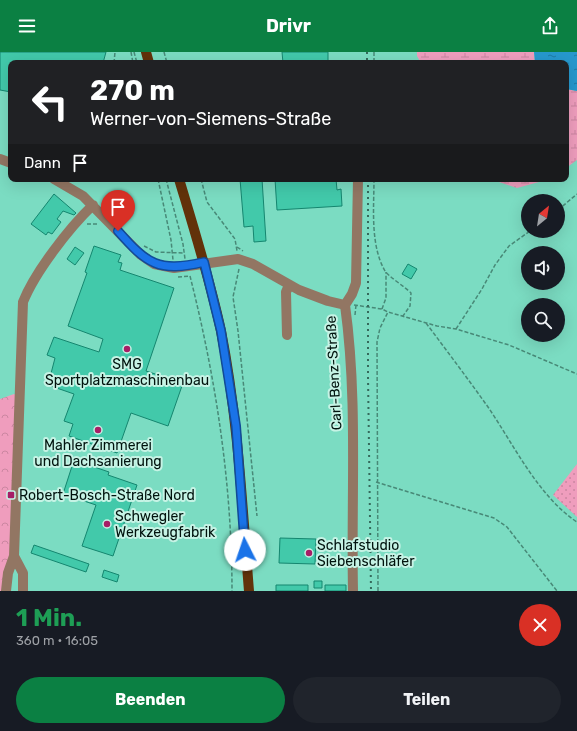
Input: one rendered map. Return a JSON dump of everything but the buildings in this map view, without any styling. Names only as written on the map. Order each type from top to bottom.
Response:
[{"type":"main road","points":[[180,182],[204,262],[221,331],[236,426],[248,591]]},
{"type":"street","points":[[60,182],[72,188],[93,205],[141,255],[154,264],[174,272]]},
{"type":"street","points":[[344,305],[352,294],[356,282],[358,182]]},
{"type":"street","points":[[6,591],[8,573],[14,556],[23,302],[36,276],[76,223],[93,205]]},
{"type":"street","name":"Carl-Benz-Straße","points":[[174,272],[189,271],[204,262],[238,259],[253,264],[289,284],[328,301],[344,305],[349,350],[352,411],[353,591]]},
{"type":"street","points":[[287,335],[286,292],[289,284]]},
{"type":"street","points":[[14,556],[23,573],[23,591]]},
{"type":"path","points":[[159,182],[174,272],[189,271]]},
{"type":"path","points":[[167,182],[183,244],[183,253],[205,336],[223,441],[229,500],[232,591]]},
{"type":"path","points":[[202,182],[207,202],[234,239],[238,259],[239,270],[233,297],[257,516]]},
{"type":"path","points":[[374,182],[376,239],[380,257],[386,272],[386,298],[382,309]]},
{"type":"path","points":[[565,204],[577,194]]},
{"type":"path","points":[[85,224],[99,224]]},
{"type":"path","points":[[456,329],[482,289],[495,265],[509,246],[521,237]]},
{"type":"path","points":[[144,246],[156,252],[172,254],[183,253]]},
{"type":"path","points":[[386,272],[411,293],[410,306],[403,316]]},
{"type":"path","points":[[356,305],[382,309],[426,323],[456,329],[509,345],[577,374]]},
{"type":"path","points":[[378,591],[376,482],[377,342],[382,324],[388,312]]},
{"type":"path","points":[[426,323],[487,406],[546,494],[563,512],[577,522]]},
{"type":"path","points":[[376,482],[494,518],[507,527],[557,591]]},
{"type":"green space","points":[[417,52],[534,52],[535,60],[419,60]]},
{"type":"green space","points":[[569,90],[577,91],[577,160],[569,166]]},
{"type":"green space","points":[[499,182],[539,182],[517,188]]},
{"type":"green space","points":[[14,394],[20,398],[16,501],[6,591],[0,591],[0,399]]},
{"type":"green space","points":[[577,464],[577,517],[553,495]]},
{"type":"water","points":[[534,52],[577,52],[577,91],[569,90],[569,60],[535,60]]},
{"type":"railway","points":[[367,52],[367,60]]},
{"type":"railway","points":[[368,182],[368,376],[371,591]]},
{"type":"place","name":"SMG Sportplatzmaschinenbau","points":[[127,349]]},
{"type":"place","name":"Mahler Zimmerei und Dachsanierung","points":[[98,430]]},
{"type":"place","name":"Robert-Bosch-Straße Nord","points":[[11,495]]},
{"type":"place","name":"Schwegler Werkzeugfabrik","points":[[107,524]]},
{"type":"place","name":"Schlafstudio Siebenschläfer","points":[[309,553]]},
{"type":"route","points":[[118,231],[141,255],[154,264],[174,268],[204,262],[221,331],[236,426],[245,550]]}]
